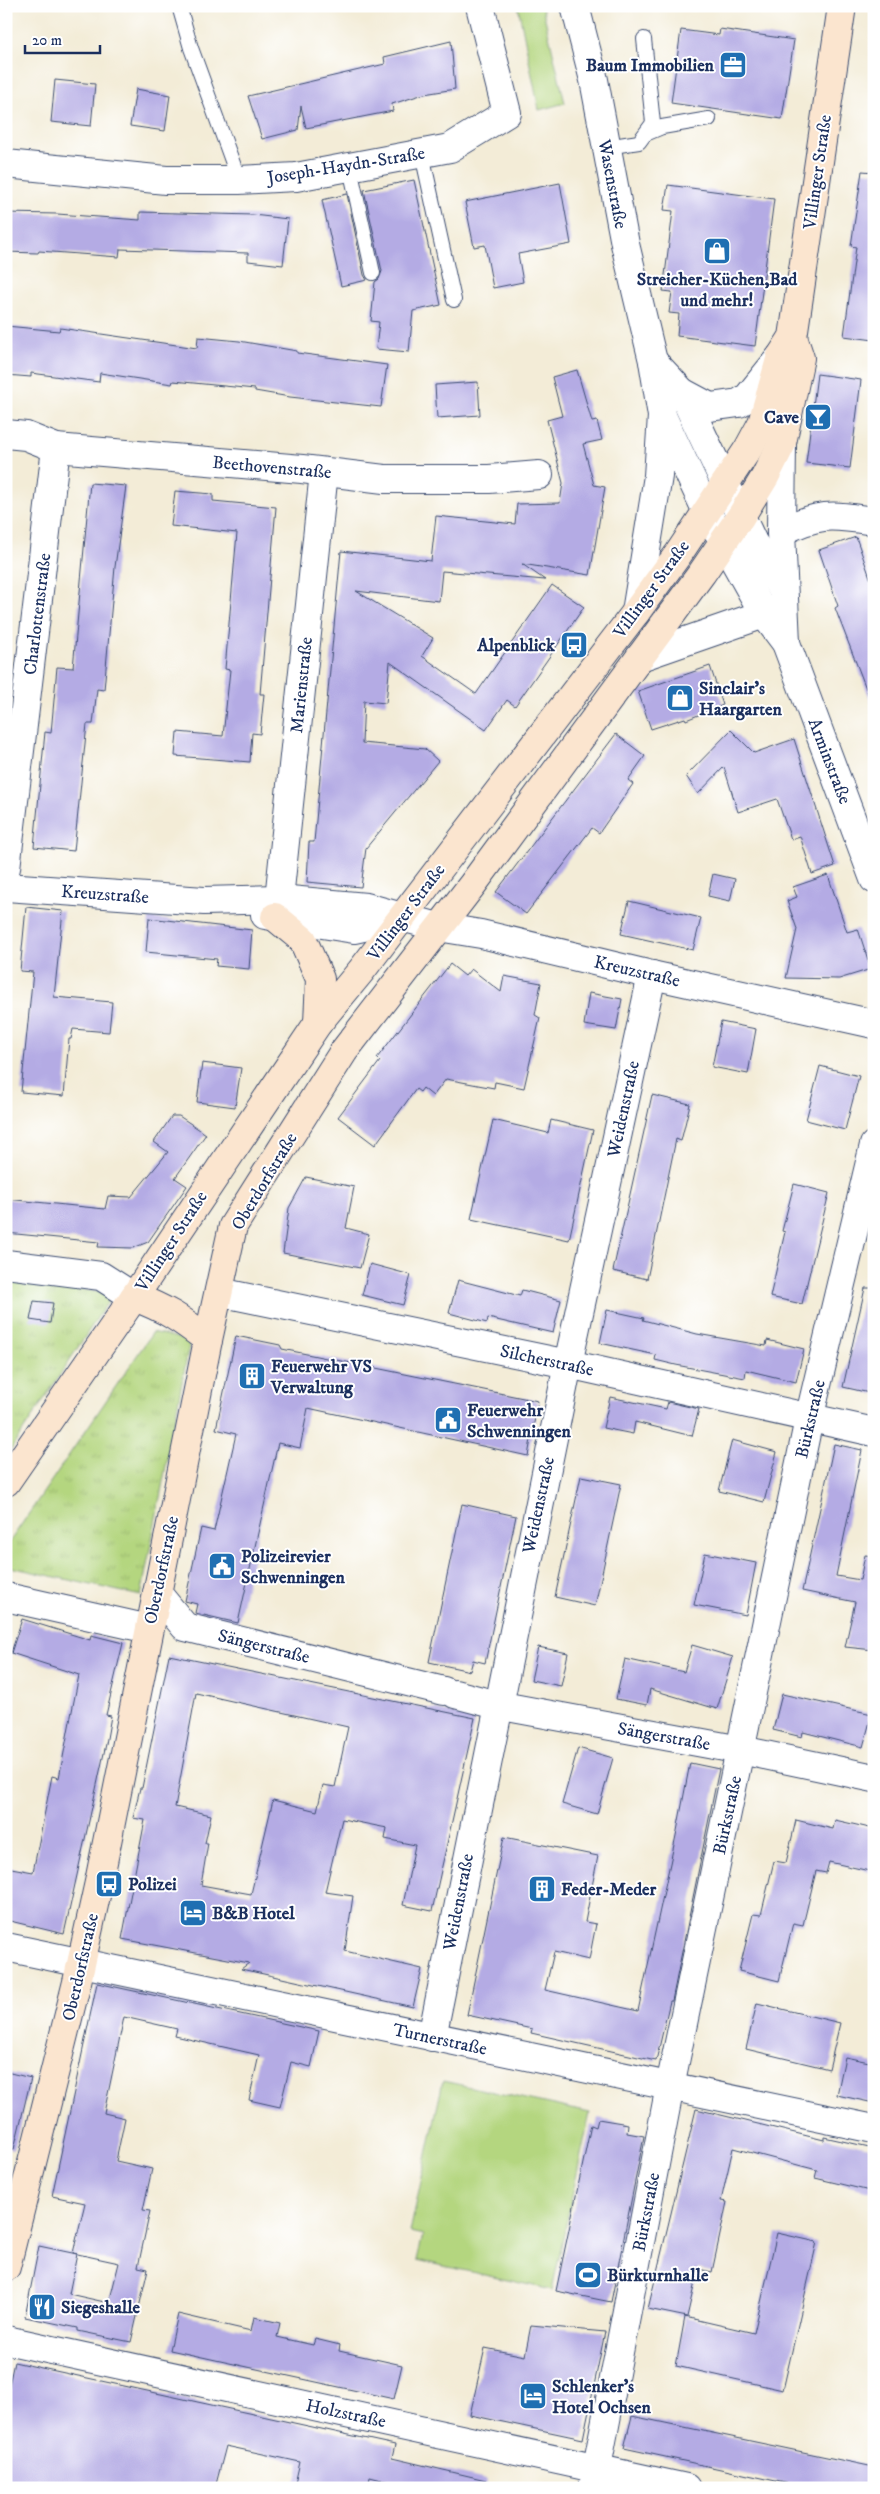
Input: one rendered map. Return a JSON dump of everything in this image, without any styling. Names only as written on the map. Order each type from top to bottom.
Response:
[{"type":"main road","name":"Villinger Straße","points":[[7,1479],[134,1297],[318,1023],[636,612],[726,485],[762,423],[787,347],[842,6]]},
{"type":"main road","name":"Villinger Straße","points":[[438,927],[473,884],[702,573],[765,477],[782,443],[800,358],[787,347]]},
{"type":"main road","points":[[277,908],[303,940],[320,979],[318,1023]]},
{"type":"main road","name":"Oberdorfstraße","points":[[6,2267],[82,1962],[156,1593],[233,1226],[344,1052],[438,927]]},
{"type":"main road","points":[[134,1297],[177,1316],[208,1340]]},
{"type":"street","name":"Joseph-Haydn-Straße","points":[[6,164],[166,180],[239,180],[296,177],[450,148],[507,114],[480,6]]},
{"type":"street","name":"Wasenstraße","points":[[575,6],[594,80],[625,244],[653,361],[662,416],[658,476],[636,612]]},
{"type":"street","name":"Wasenstraße","points":[[682,392],[710,407],[739,403],[748,397],[787,347]]},
{"type":"street","name":"Wasenstraße","points":[[653,361],[682,392],[726,485]]},
{"type":"street","name":"Wasenstraße","points":[[662,416],[707,512]]},
{"type":"street","name":"Beethovenstraße","points":[[6,434],[26,436],[56,448],[384,479],[489,479],[539,475]]},
{"type":"street","name":"Arminstraße","points":[[782,443],[781,532],[786,643]]},
{"type":"street","name":"Charlottenstraße","points":[[6,868],[56,448]]},
{"type":"street","name":"Marienstraße","points":[[277,908],[324,472]]},
{"type":"street","points":[[726,485],[753,542],[785,594]]},
{"type":"street","name":"Arminstraße","points":[[707,512],[764,614],[786,643],[874,879]]},
{"type":"street","points":[[781,532],[804,520],[832,515],[868,520]]},
{"type":"street","points":[[640,657],[764,614]]},
{"type":"street","name":"Kreuzstraße","points":[[6,887],[277,908],[366,907],[438,927],[490,936],[652,975],[874,1024]]},
{"type":"street","name":"Weidenstraße","points":[[432,2037],[497,1705],[652,975]]},
{"type":"street","name":"Bürkstraße","points":[[595,2478],[670,2086],[809,1419],[874,1145]]},
{"type":"street","points":[[6,1264],[101,1276],[134,1297]]},
{"type":"street","name":"Silcherstraße","points":[[219,1292],[568,1364],[874,1432]]},
{"type":"street","name":"Sängerstraße","points":[[156,1593],[185,1627],[497,1705],[741,1750],[874,1778]]},
{"type":"street","points":[[6,1597],[149,1629]]},
{"type":"street","name":"Turnerstraße","points":[[6,1947],[874,2129]]},
{"type":"street","name":"Holzstraße","points":[[6,2340],[595,2478],[686,2488]]},
{"type":"lane","points":[[179,6],[191,48],[239,180]]},
{"type":"lane","points":[[606,147],[639,142],[648,133],[653,123],[644,39]]},
{"type":"lane","points":[[648,133],[662,127],[709,119]]},
{"type":"lane","points":[[422,154],[454,300]]},
{"type":"lane","points":[[350,168],[373,273]]},
{"type":"green space","points":[[518,6],[542,6],[565,103],[539,110]]},
{"type":"green space","points":[[6,1279],[113,1294],[6,1457]]},
{"type":"green space","points":[[153,1332],[190,1341],[141,1596],[6,1566],[6,1547]]},
{"type":"green space","points":[[443,2081],[590,2113],[552,2290],[417,2260],[423,2235],[410,2232]]},
{"type":"building","name":"Baum Immobilien","points":[[720,29],[794,40],[782,119],[671,103],[681,30],[719,35]]},
{"type":"building","points":[[451,41],[455,89],[424,94],[392,104],[393,111],[306,128],[301,106],[298,130],[262,139],[248,96],[385,64],[384,57]]},
{"type":"building","points":[[55,80],[95,84],[91,126],[51,122]]},
{"type":"building","points":[[136,89],[170,95],[165,131],[130,126]]},
{"type":"building","points":[[862,171],[874,172],[874,340],[844,336],[856,247],[851,246]]},
{"type":"building","points":[[414,180],[441,305],[413,311],[409,352],[376,349],[379,322],[371,321],[375,282],[379,279],[382,271],[364,190]]},
{"type":"building","points":[[560,183],[571,244],[518,254],[523,282],[493,288],[485,245],[474,247],[465,202]]},
{"type":"building","name":"Streicher-Küchen,Bad und mehr!","points":[[668,185],[774,199],[755,346],[677,336],[679,314],[669,313],[672,292],[663,291],[673,211],[664,210]]},
{"type":"building","points":[[347,194],[364,275],[367,280],[341,286],[322,200]]},
{"type":"building","points":[[140,212],[253,215],[288,219],[283,265],[248,261],[248,253],[120,249],[119,257],[39,251],[38,253],[6,252],[6,213],[57,214],[140,220]]},
{"type":"building","points":[[6,326],[59,331],[60,328],[197,348],[198,337],[239,341],[297,351],[297,353],[387,365],[381,407],[290,397],[255,391],[255,389],[173,381],[172,384],[100,373],[99,382],[31,373],[31,377],[6,375]]},
{"type":"building","points":[[577,370],[592,422],[597,421],[602,440],[583,444],[594,485],[605,487],[590,575],[522,564],[545,580],[442,571],[439,601],[356,591],[433,638],[422,656],[476,694],[552,585],[584,607],[515,706],[507,700],[486,730],[390,662],[386,703],[364,701],[362,743],[425,749],[438,761],[366,848],[361,887],[307,882],[309,842],[314,842],[341,551],[431,561],[436,516],[515,524],[517,504],[560,503],[563,483],[547,420],[562,416],[552,377]]},
{"type":"building","points":[[817,374],[861,380],[850,468],[806,463]]},
{"type":"building","points":[[478,382],[480,415],[437,418],[435,385]]},
{"type":"building","points":[[90,483],[126,486],[115,567],[104,690],[97,689],[93,724],[87,724],[74,851],[34,847],[45,732],[51,733],[57,667],[73,668]]},
{"type":"building","points":[[175,491],[213,494],[213,501],[276,507],[260,694],[264,694],[260,734],[252,733],[250,762],[175,756],[177,732],[223,736],[230,670],[225,669],[237,533],[171,526]]},
{"type":"building","points":[[856,537],[874,589],[874,704],[872,704],[835,608],[838,606],[819,550]]},
{"type":"building","name":"Sinclair's Haargarten","points":[[710,666],[723,705],[686,720],[685,718],[651,729],[638,691]]},
{"type":"building","points":[[731,730],[754,753],[794,739],[835,866],[812,874],[800,836],[791,839],[777,799],[738,812],[724,767],[698,794],[686,776]]},
{"type":"building","points":[[616,734],[645,756],[628,780],[633,784],[599,833],[592,828],[526,914],[496,892]]},
{"type":"building","points":[[713,874],[735,879],[730,901],[708,896]]},
{"type":"building","points":[[828,875],[847,932],[858,929],[871,969],[839,979],[786,978],[797,929],[787,901],[797,897],[793,887]]},
{"type":"building","points":[[629,901],[701,918],[693,950],[621,934]]},
{"type":"building","points":[[26,907],[63,911],[54,997],[112,1002],[109,1032],[73,1029],[71,1039],[69,1039],[64,1096],[21,1092],[33,972],[20,971]]},
{"type":"building","points":[[149,918],[252,930],[249,969],[216,966],[217,959],[146,952]]},
{"type":"building","points":[[450,964],[465,976],[471,969],[501,992],[504,976],[541,983],[535,1015],[540,1018],[524,1088],[495,1082],[494,1088],[446,1079],[433,1096],[423,1088],[420,1092],[416,1089],[375,1145],[338,1117],[380,1061],[377,1058]]},
{"type":"building","points":[[589,993],[622,999],[616,1030],[584,1025]]},
{"type":"building","points":[[721,1022],[756,1029],[748,1074],[712,1067]]},
{"type":"building","points":[[202,1063],[241,1068],[235,1107],[197,1102]]},
{"type":"building","points":[[820,1066],[859,1076],[845,1130],[806,1120]]},
{"type":"building","points":[[652,1095],[690,1104],[681,1141],[676,1139],[647,1279],[613,1271]]},
{"type":"building","points":[[172,1116],[179,1116],[206,1134],[175,1178],[187,1186],[148,1242],[133,1248],[98,1247],[99,1242],[6,1233],[6,1199],[105,1209],[108,1196],[131,1197],[168,1152],[154,1142]]},
{"type":"building","points":[[493,1120],[548,1133],[551,1120],[593,1130],[569,1240],[471,1219]]},
{"type":"building","points":[[306,1177],[354,1187],[346,1228],[369,1234],[360,1268],[283,1253],[289,1208]]},
{"type":"building","points":[[794,1184],[829,1193],[802,1304],[770,1297],[785,1232],[782,1231]]},
{"type":"building","points":[[370,1264],[411,1275],[403,1305],[362,1295]]},
{"type":"building","points":[[458,1280],[520,1296],[522,1290],[561,1300],[553,1333],[488,1318],[487,1323],[449,1313]]},
{"type":"building","points":[[865,1288],[874,1288],[874,1394],[843,1387]]},
{"type":"building","points":[[34,1301],[53,1303],[50,1323],[30,1320]]},
{"type":"building","points":[[607,1310],[644,1318],[643,1320],[697,1334],[766,1346],[767,1340],[804,1349],[796,1382],[746,1370],[745,1378],[676,1365],[655,1360],[656,1355],[600,1343]]},
{"type":"building","points":[[236,1336],[280,1345],[282,1349],[538,1401],[528,1456],[308,1408],[300,1448],[278,1443],[238,1623],[195,1613],[197,1604],[185,1601],[201,1528],[214,1531],[236,1434],[216,1429]]},
{"type":"building","points":[[610,1397],[666,1409],[668,1402],[699,1409],[692,1436],[635,1422],[633,1434],[603,1428]]},
{"type":"building","points":[[732,1440],[777,1452],[764,1502],[719,1491]]},
{"type":"building","points":[[834,1444],[862,1450],[836,1576],[860,1580],[865,1555],[874,1556],[874,1650],[845,1647],[855,1602],[802,1591]]},
{"type":"building","points":[[581,1476],[621,1484],[595,1606],[555,1597]]},
{"type":"building","points":[[462,1504],[516,1516],[485,1663],[473,1660],[470,1671],[429,1662]]},
{"type":"building","points":[[705,1553],[756,1563],[746,1615],[694,1605]]},
{"type":"building","points":[[22,1619],[90,1640],[91,1635],[123,1643],[106,1715],[111,1716],[106,1744],[64,1934],[6,1920],[6,1867],[33,1872],[52,1776],[59,1778],[79,1675],[11,1653]]},
{"type":"building","points":[[692,1645],[733,1657],[717,1709],[650,1689],[647,1705],[616,1699],[625,1659],[684,1672]]},
{"type":"building","points":[[538,1647],[568,1653],[561,1686],[531,1680]]},
{"type":"building","points":[[169,1655],[475,1718],[432,1911],[403,1905],[415,1845],[385,1839],[387,1828],[342,1819],[325,1892],[353,1896],[345,1951],[422,1969],[413,2007],[241,1969],[249,1963],[122,1939],[145,1820],[133,1818],[140,1788],[142,1788]],"holes":[[[196,1693],[348,1727],[335,1787],[323,1785],[317,1811],[273,1800],[251,1894],[201,1885],[208,1843],[205,1843],[211,1815],[175,1807]]]},
{"type":"building","points":[[782,1694],[872,1714],[863,1747],[803,1732],[802,1737],[773,1730]]},
{"type":"building","points":[[578,1748],[613,1758],[597,1814],[562,1804]]},
{"type":"building","points":[[690,1763],[719,1769],[672,2001],[670,2001],[656,2061],[531,2033],[532,2029],[467,2015],[504,1837],[598,1856],[585,1922],[596,1924],[589,1960],[554,1952],[545,1990],[638,2011]]},
{"type":"building","points":[[796,1820],[833,1829],[835,1820],[874,1829],[874,1872],[829,1862],[826,1873],[816,1871],[803,1925],[793,1923],[779,1981],[739,1971],[753,1914],[761,1915],[774,1861],[786,1863]]},
{"type":"building","points":[[97,1983],[319,2031],[311,2067],[291,2062],[280,2107],[249,2100],[259,2055],[175,2036],[177,2029],[124,2017],[104,2113],[125,2118],[116,2161],[152,2169],[143,2210],[150,2211],[138,2267],[148,2269],[131,2342],[25,2317],[39,2246],[77,2254],[69,2294],[109,2303],[119,2263],[73,2253],[85,2203],[52,2196]]},
{"type":"building","points":[[757,2003],[840,2023],[829,2069],[746,2049]]},
{"type":"building","points":[[845,2057],[874,2063],[874,2103],[837,2095]]},
{"type":"building","points":[[6,2072],[31,2078],[14,2149],[6,2148]]},
{"type":"building","points":[[696,2109],[824,2140],[824,2137],[874,2148],[874,2192],[815,2178],[817,2170],[733,2148],[721,2201],[727,2202],[712,2272],[698,2269],[687,2317],[648,2309]]},
{"type":"building","points":[[598,2119],[628,2124],[627,2133],[644,2136],[611,2302],[556,2291],[591,2125],[596,2127]]},
{"type":"building","points":[[777,2233],[817,2242],[783,2390],[676,2366],[685,2317],[754,2333]]},
{"type":"building","points":[[178,2314],[251,2331],[254,2317],[280,2323],[277,2337],[313,2345],[315,2339],[340,2345],[339,2351],[402,2365],[394,2399],[170,2350]]},
{"type":"building","name":"Schlenker's Hotel Ochsen","points":[[531,2325],[605,2332],[583,2439],[470,2415],[485,2348],[525,2356]]},
{"type":"building","points":[[14,2362],[395,2445],[392,2458],[486,2480],[485,2488],[414,2488],[370,2477],[368,2488],[294,2488],[300,2462],[226,2446],[215,2488],[6,2488],[6,2399]]},
{"type":"building","points":[[632,2416],[874,2467],[874,2488],[808,2488],[624,2448]]},
{"type":"place","name":"Baum Immobilien","points":[[733,65]]},
{"type":"place","name":"Streicher-Küchen,Bad und mehr!","points":[[717,251]]},
{"type":"place","name":"Cave","points":[[818,417]]},
{"type":"place","name":"Alpenblick","points":[[574,645]]},
{"type":"place","name":"Sinclair's Haargarten","points":[[680,698]]},
{"type":"place","name":"Feuerwehr VS Verwaltung","points":[[252,1376]]},
{"type":"place","name":"Feuerwehr Schwenningen","points":[[448,1420]]},
{"type":"place","name":"Polizeirevier Schwenningen","points":[[222,1566]]},
{"type":"place","name":"Polizei","points":[[109,1884]]},
{"type":"place","name":"Feder-Meder","points":[[542,1889]]},
{"type":"place","name":"B&B Hotel","points":[[193,1913]]},
{"type":"place","name":"Bürkturnhalle","points":[[588,2275]]},
{"type":"place","name":"Siegeshalle","points":[[42,2307]]},
{"type":"place","name":"Schlenker's Hotel Ochsen","points":[[533,2396]]}]
